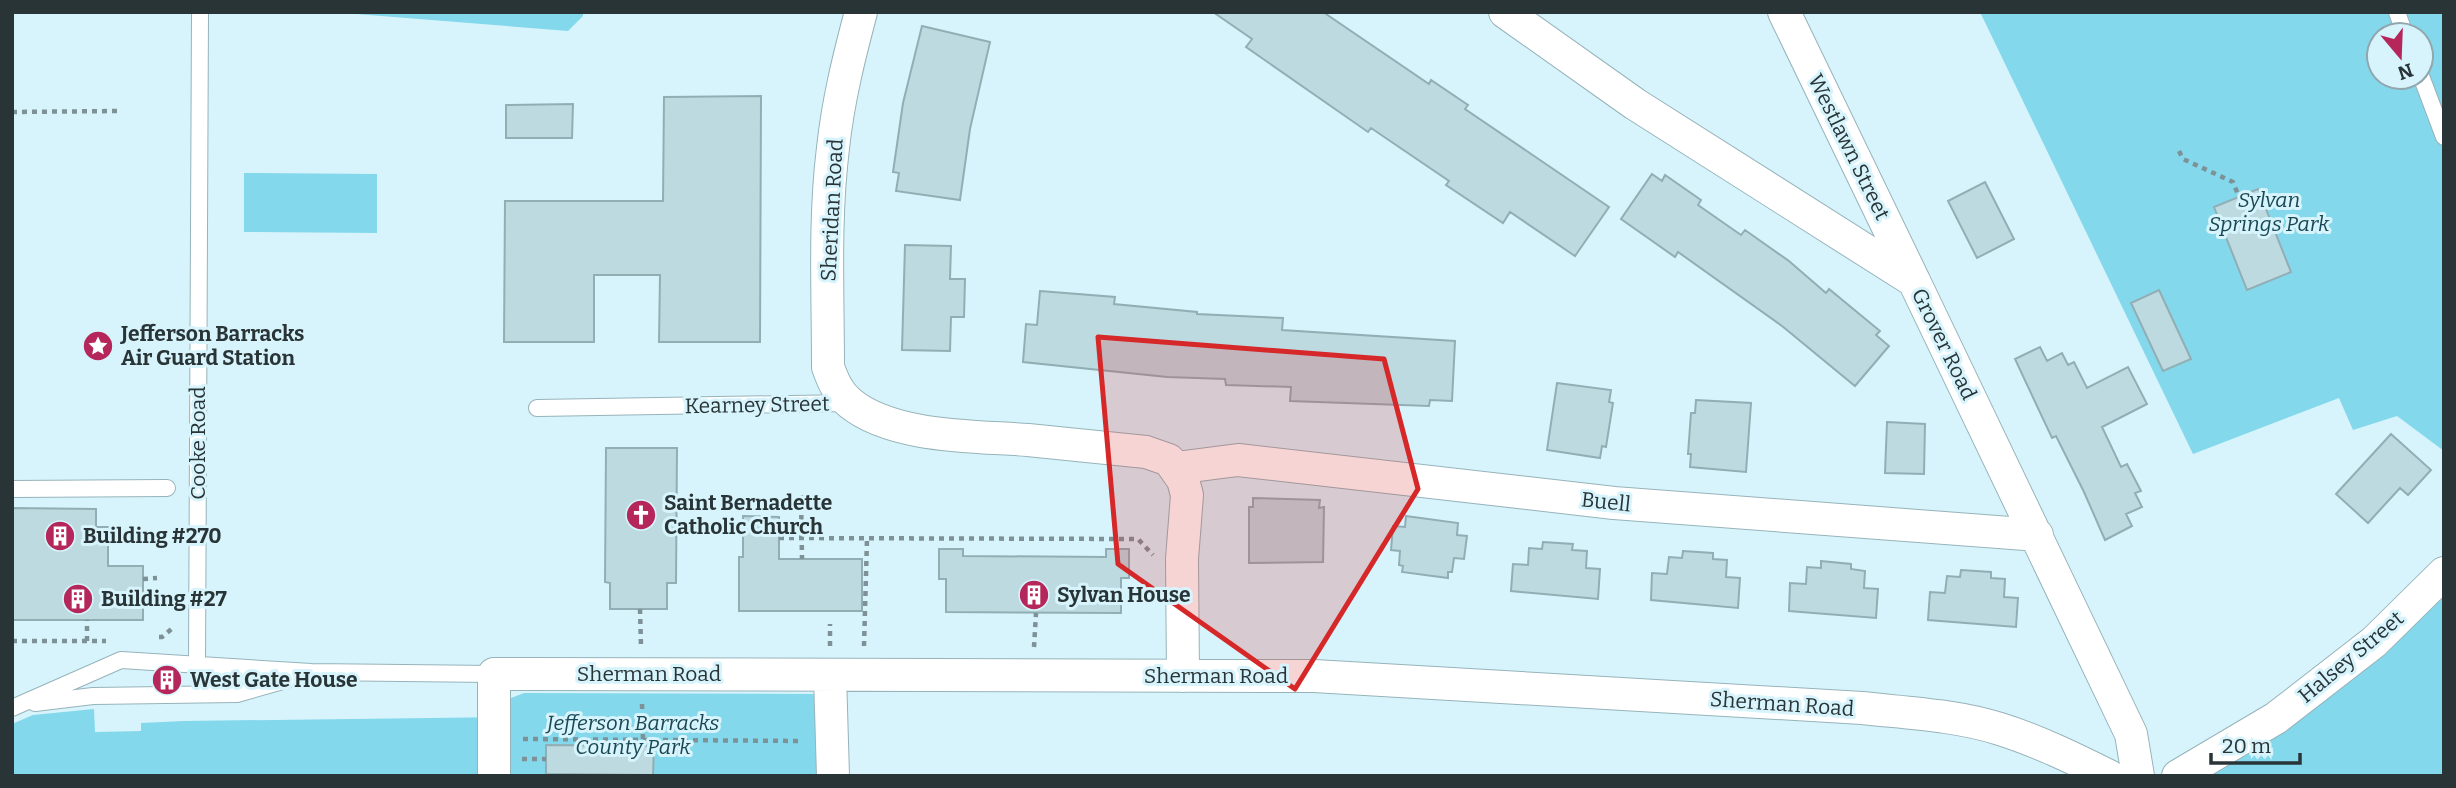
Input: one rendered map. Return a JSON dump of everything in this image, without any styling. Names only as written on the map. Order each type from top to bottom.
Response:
[{"type":"street","name":"Sheridan Road","points":[[850,403],[835,387],[828,367],[828,220],[832,149],[842,83],[861,12]]},
{"type":"street","name":"Grover Road","points":[[1505,12],[1635,104],[1914,281],[2131,734],[2138,776]]},
{"type":"street","name":"Westlawn Street","points":[[1784,12],[1914,281]]},
{"type":"street","name":"Kearney Street","points":[[850,403],[870,415],[899,426],[948,434],[1146,452],[1169,460],[1176,468]]},
{"type":"street","name":"Buell","points":[[1176,468],[1238,460],[1614,503],[2037,535]]},
{"type":"street","points":[[1176,468],[1187,495],[1182,559],[1183,676]]},
{"type":"street","name":"Halsey Street","points":[[2178,776],[2276,719],[2374,642],[2444,573]]},
{"type":"street","points":[[830,662],[833,776]]},
{"type":"street","name":"Sherman Road","points":[[494,674],[830,662],[864,675],[1328,677],[1862,708],[1942,716],[1998,728],[2037,742],[2109,776]]},
{"type":"street","points":[[494,674],[506,768]]},
{"type":"lane","name":"Cooke Road","points":[[197,664],[200,12]]},
{"type":"lane","points":[[2427,91],[2444,136]]},
{"type":"lane","name":"Kearney Street","points":[[537,408],[850,403]]},
{"type":"lane","points":[[12,489],[167,488]]},
{"type":"lane","points":[[15,707],[121,660],[311,672]]},
{"type":"lane","points":[[15,707],[93,696],[237,694],[311,672]]},
{"type":"lane","name":"Sherman Road","points":[[311,672],[494,674]]},
{"type":"path","points":[[12,112],[117,111]]},
{"type":"path","points":[[2179,151],[2183,159],[2233,181],[2239,197]]},
{"type":"path","points":[[801,495],[802,559]]},
{"type":"path","points":[[779,538],[1138,539],[1157,558],[1182,559]]},
{"type":"path","points":[[864,675],[867,539]]},
{"type":"path","points":[[144,579],[157,578]]},
{"type":"path","points":[[1034,649],[1036,612]]},
{"type":"path","points":[[87,620],[87,641]]},
{"type":"path","points":[[830,624],[830,662]]},
{"type":"path","points":[[150,637],[162,637],[175,626]]},
{"type":"path","points":[[12,641],[110,641]]},
{"type":"path","points":[[519,739],[832,741]]},
{"type":"path","points":[[506,768],[546,759]]},
{"type":"highlighted area","points":[[1098,337],[1384,359],[1418,489],[1295,689],[1118,564]]},
{"type":"green space","points":[[331,12],[583,12],[583,16],[568,31]]},
{"type":"green space","name":"Sylvan Springs Park","points":[[2444,12],[2444,451],[2397,416],[2353,430],[2339,398],[2193,454],[1981,14]]},
{"type":"green space","points":[[244,173],[377,174],[377,233],[244,232]]},
{"type":"green space","points":[[2444,584],[2444,776],[2193,776]]},
{"type":"green space","name":"Jefferson Barracks County Park","points":[[524,693],[816,694],[816,776],[12,776],[12,724],[33,715],[94,709],[95,732],[141,731],[141,723],[184,721],[508,717],[511,698]]},
{"type":"building","points":[[1213,12],[1323,12],[1429,84],[1431,80],[1468,105],[1465,109],[1609,207],[1575,256],[1510,212],[1503,223],[1446,185],[1449,181],[1371,128],[1368,132],[1246,47],[1252,39]]},
{"type":"building","points":[[922,26],[990,42],[970,129],[960,200],[896,191],[899,173],[893,172],[903,103]]},
{"type":"building","points":[[761,96],[760,342],[659,342],[660,275],[594,275],[594,342],[504,342],[505,201],[663,201],[664,97]]},
{"type":"building","points":[[573,104],[572,138],[506,138],[506,105]]},
{"type":"building","points":[[1652,174],[1662,181],[1665,175],[1701,200],[1698,205],[1741,235],[1745,230],[1789,261],[1826,293],[1829,289],[1880,331],[1876,335],[1889,346],[1855,386],[1782,326],[1678,252],[1675,257],[1621,219]]},
{"type":"building","points":[[1985,182],[2014,239],[1977,258],[1948,201]]},
{"type":"building","points":[[2258,189],[2291,272],[2247,290],[2214,207]]},
{"type":"building","points":[[905,245],[951,246],[950,279],[965,279],[964,317],[951,317],[950,351],[902,350]]},
{"type":"building","points":[[2159,290],[2191,359],[2163,371],[2131,303]]},
{"type":"building","points":[[1040,291],[1115,297],[1114,304],[1197,314],[1283,318],[1282,330],[1455,341],[1452,401],[1430,400],[1429,406],[1290,401],[1291,387],[1226,385],[1225,379],[1167,377],[1023,362],[1026,324],[1037,325]]},
{"type":"building","points":[[2040,347],[2047,361],[2062,353],[2068,365],[2074,362],[2087,388],[2128,367],[2147,404],[2102,427],[2121,467],[2127,464],[2141,491],[2135,493],[2142,507],[2126,514],[2132,526],[2105,540],[2084,492],[2056,436],[2052,438],[2015,359]]},
{"type":"building","points":[[1557,383],[1611,390],[1609,402],[1613,403],[1606,447],[1602,446],[1600,458],[1547,450]]},
{"type":"building","points":[[1696,400],[1751,403],[1746,472],[1690,467],[1691,454],[1688,454],[1691,413],[1695,413]]},
{"type":"building","points":[[1887,422],[1925,424],[1924,474],[1885,473]]},
{"type":"building","points":[[2391,434],[2431,470],[2408,495],[2400,488],[2368,523],[2336,494]]},
{"type":"building","name":"Saint Bernadette Catholic Church","points":[[606,448],[677,448],[676,583],[667,583],[667,609],[610,609],[610,583],[605,582]]},
{"type":"building","points":[[1253,498],[1320,500],[1319,508],[1324,507],[1323,562],[1249,563],[1249,507],[1253,507]]},
{"type":"building","points":[[12,508],[96,509],[96,527],[108,527],[108,566],[143,566],[143,620],[12,620]]},
{"type":"building","points":[[743,516],[779,517],[779,559],[862,559],[862,611],[739,611],[739,557],[743,557]]},
{"type":"building","points":[[1406,516],[1458,523],[1457,535],[1467,536],[1464,559],[1454,558],[1452,572],[1448,572],[1448,578],[1402,572],[1403,566],[1399,565],[1400,551],[1391,550],[1393,526],[1405,527]]},
{"type":"building","points":[[1543,542],[1573,544],[1572,550],[1587,551],[1586,568],[1600,569],[1598,599],[1511,591],[1513,564],[1528,565],[1529,548],[1542,549]]},
{"type":"building","name":"Sylvan House","points":[[939,549],[963,549],[963,556],[1106,557],[1106,549],[1129,549],[1129,578],[1121,578],[1121,613],[946,612],[946,579],[939,579]]},
{"type":"building","points":[[1683,551],[1713,553],[1713,559],[1727,560],[1726,577],[1740,578],[1738,608],[1651,600],[1652,573],[1667,574],[1669,557],[1682,558]]},
{"type":"building","points":[[1821,561],[1851,564],[1851,569],[1865,571],[1864,588],[1878,589],[1876,618],[1789,611],[1790,583],[1806,584],[1807,567],[1821,568]]},
{"type":"building","points":[[1961,570],[1991,572],[1991,578],[2005,579],[2004,597],[2018,598],[2016,627],[1928,620],[1930,592],[1945,593],[1947,576],[1960,577]]},
{"type":"building","points":[[546,745],[654,746],[653,775],[546,774]]},
{"type":"place","name":"Jefferson Barracks Air Guard Station","points":[[98,346]]},
{"type":"place","name":"Saint Bernadette Catholic Church","points":[[641,515]]},
{"type":"place","name":"Building #270","points":[[60,536]]},
{"type":"place","name":"Sylvan House","points":[[1034,595]]},
{"type":"place","name":"Building #27","points":[[78,599]]},
{"type":"place","name":"West Gate House","points":[[167,680]]}]
